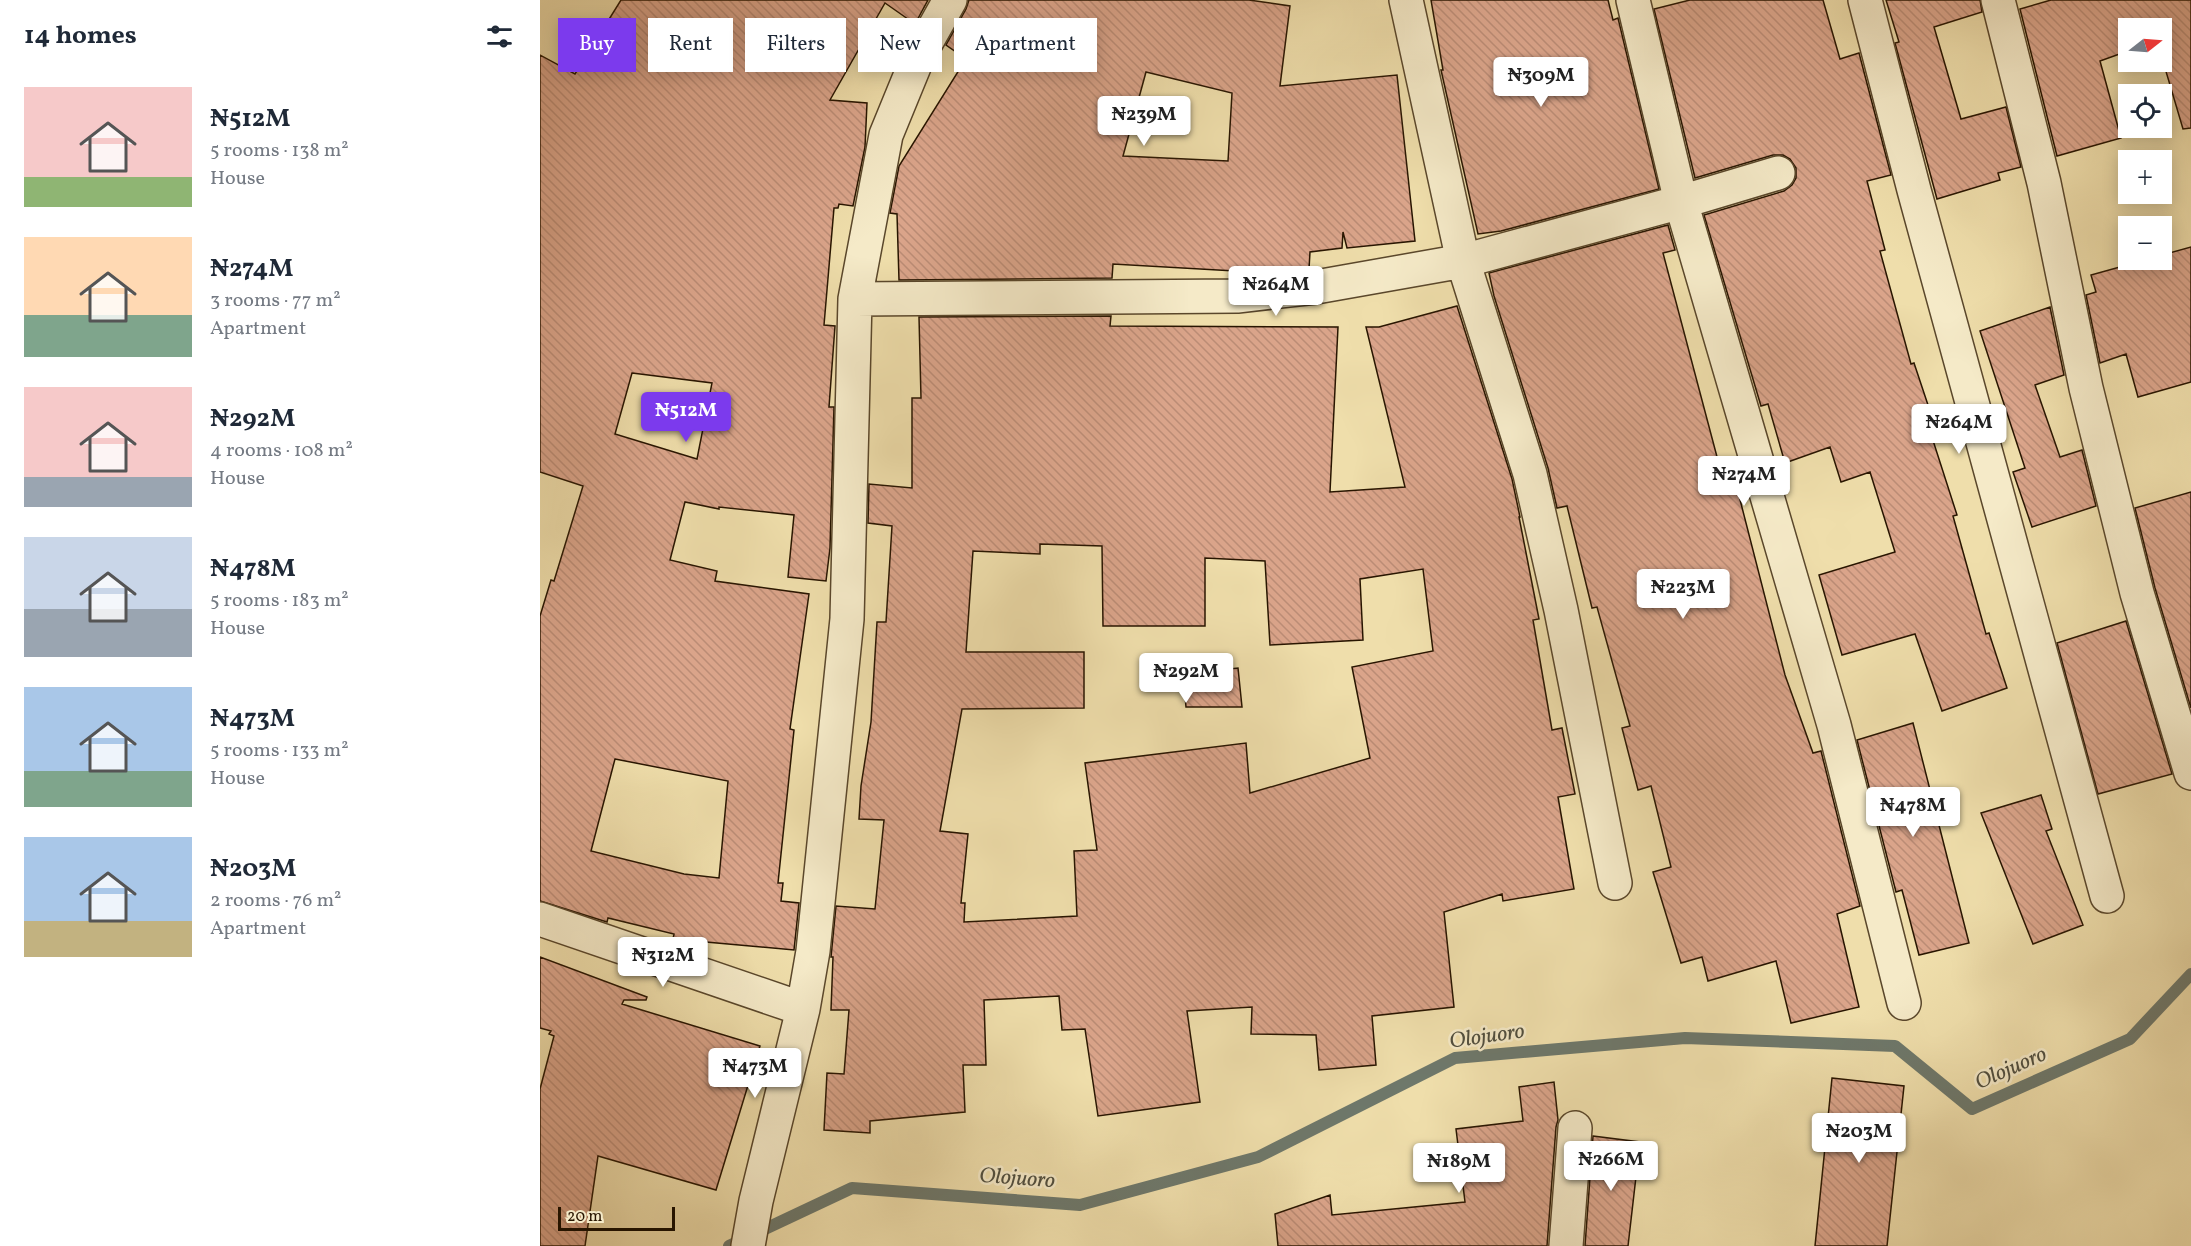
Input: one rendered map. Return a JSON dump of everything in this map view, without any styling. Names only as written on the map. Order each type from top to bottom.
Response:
[{"type":"street","points":[[748,1246],[756,1201],[803,1009],[813,951],[847,619],[855,299],[886,135],[918,57],[950,0]]},
{"type":"street","points":[[1406,0],[1463,261],[1530,474],[1561,610],[1615,883]]},
{"type":"street","points":[[1633,0],[1681,202],[1834,725],[1904,1003]]},
{"type":"street","points":[[1864,0],[1926,236],[2107,896]]},
{"type":"street","points":[[1998,0],[2044,183],[2086,388],[2134,582],[2191,773]]},
{"type":"street","points":[[855,299],[1237,296],[1316,287],[1463,261],[1681,202],[1778,173]]},
{"type":"street","points":[[540,919],[803,1009]]},
{"type":"street","points":[[1566,1246],[1575,1128]]},
{"type":"building","points":[[621,0],[928,0],[918,18],[906,18],[885,3],[876,18],[858,18],[858,51],[846,72],[846,18],[745,18],[745,72],[846,72],[830,100],[867,103],[865,147],[853,206],[839,204],[838,208],[834,208],[824,325],[835,326],[829,407],[834,407],[830,548],[826,581],[788,577],[794,515],[719,507],[719,509],[685,502],[670,560],[717,571],[715,581],[809,594],[790,729],[794,730],[778,883],[783,883],[781,901],[799,903],[794,950],[673,939],[674,934],[608,918],[607,922],[540,901],[540,616],[551,580],[554,581],[583,486],[540,472],[540,55],[558,65],[558,72],[575,74],[576,72],[636,72],[636,18],[610,18]],"holes":[[[632,373],[712,383],[697,459],[615,434]],[[615,759],[728,781],[719,878],[684,874],[591,851]]]},
{"type":"building","points":[[969,0],[1249,0],[1290,6],[1280,86],[1397,75],[1415,241],[1347,248],[1343,232],[1342,248],[1310,252],[1309,269],[1270,273],[1113,264],[1112,278],[899,280],[897,214],[890,213],[899,166],[958,72],[1097,72],[1097,18],[961,18]],"holes":[[[1146,72],[1232,93],[1228,161],[1123,156]]]},
{"type":"building","points":[[1431,0],[1608,0],[1613,20],[1618,18],[1659,189],[1501,231],[1478,234],[1441,70],[1443,70]]},
{"type":"building","points":[[1690,0],[1823,0],[1840,59],[1859,53],[1891,175],[1867,181],[1885,250],[1880,251],[1911,364],[1914,363],[1935,426],[1929,428],[1957,515],[1953,516],[1986,634],[1989,633],[2007,688],[1942,711],[1915,634],[1842,655],[1819,575],[1895,552],[1870,472],[1841,482],[1830,447],[1785,463],[1768,404],[1761,406],[1704,215],[1784,191],[1792,185],[1796,178],[1796,168],[1790,159],[1783,155],[1773,155],[1695,178],[1654,9]]},
{"type":"building","points":[[1886,0],[1980,0],[1982,12],[1934,27],[1961,119],[2006,107],[2021,167],[1998,173],[2000,180],[1937,199],[1895,43],[1899,42]]},
{"type":"building","points":[[2051,0],[2191,0],[2191,128],[2183,129],[2172,92],[2172,84],[2170,84],[2166,72],[2172,72],[2172,18],[2118,18],[2118,55],[2100,61],[2118,127],[2118,138],[2121,138],[2057,156],[2020,9]]},
{"type":"building","points":[[954,31],[954,51],[946,45]]},
{"type":"building","points":[[1668,225],[1675,250],[1663,253],[1725,487],[1736,484],[1785,675],[1813,753],[1821,751],[1860,906],[1837,914],[1859,1007],[1791,1023],[1776,961],[1708,981],[1702,957],[1681,963],[1653,872],[1671,867],[1651,786],[1638,790],[1622,728],[1630,726],[1597,607],[1592,608],[1567,506],[1557,508],[1548,468],[1494,296],[1489,273]]},
{"type":"building","points":[[2191,247],[2191,382],[2138,397],[2126,354],[2100,363],[2086,295],[2096,292],[2091,275],[2118,268],[2118,270],[2172,270],[2172,252]]},
{"type":"building","points":[[1457,306],[1512,479],[1520,517],[1539,619],[1533,620],[1552,730],[1562,728],[1575,794],[1558,797],[1574,889],[1503,901],[1502,894],[1444,912],[1454,1007],[1372,1016],[1376,1065],[1319,1070],[1316,1035],[1251,1034],[1252,1007],[1187,1011],[1200,1102],[1098,1116],[1085,1029],[1062,1030],[1059,996],[984,1000],[986,1065],[963,1065],[965,1112],[870,1121],[870,1133],[824,1130],[827,1073],[844,1074],[849,1010],[831,1010],[833,957],[831,957],[836,906],[875,909],[884,820],[859,819],[861,786],[871,722],[877,622],[886,622],[892,526],[868,523],[869,484],[912,488],[912,398],[921,398],[919,317],[1111,316],[1110,326],[1338,327],[1330,492],[1405,487],[1366,327],[1379,327]],"holes":[[[1040,544],[1102,546],[1103,626],[1205,626],[1205,558],[1265,561],[1270,645],[1363,640],[1360,579],[1423,569],[1433,651],[1352,667],[1370,758],[1250,793],[1246,743],[1085,763],[1097,850],[1074,851],[1077,916],[964,922],[965,903],[961,903],[968,834],[940,831],[962,709],[1084,708],[1084,652],[966,652],[973,551],[1040,554]]]},
{"type":"building","points":[[2050,307],[2064,375],[2035,385],[2060,457],[2082,450],[2096,506],[2032,527],[2013,472],[2025,468],[1980,331]]},
{"type":"building","points":[[2191,492],[2191,708],[2155,588],[2135,508]]},
{"type":"building","points":[[2126,621],[2172,774],[2098,794],[2057,643]]},
{"type":"building","points":[[1238,668],[1242,707],[1186,707],[1183,674]]},
{"type":"building","points":[[1913,723],[1969,943],[1919,955],[1902,890],[1896,892],[1857,740]]},
{"type":"building","points":[[2041,795],[2052,829],[2046,831],[2083,925],[2033,944],[1981,813]]},
{"type":"building","points":[[540,957],[647,997],[646,1000],[624,1000],[622,1004],[760,1046],[716,1190],[598,1156],[585,1246],[540,1246],[540,1089],[554,1036],[549,1034],[551,1031],[540,1028]]},
{"type":"building","points":[[1832,1078],[1904,1086],[1887,1246],[1815,1246]]},
{"type":"building","points":[[1554,1082],[1558,1120],[1547,1246],[1278,1246],[1275,1214],[1330,1195],[1332,1215],[1465,1202],[1456,1129],[1523,1121],[1519,1087]]},
{"type":"building","points":[[1593,1136],[1640,1142],[1628,1246],[1585,1246]]},
{"type":"waterway","name":"Olojuoro","points":[[729,1246],[852,1188],[1080,1205],[1258,1157],[1455,1058],[1685,1038],[1895,1046],[1972,1109],[2130,1039],[2191,974]]}]
